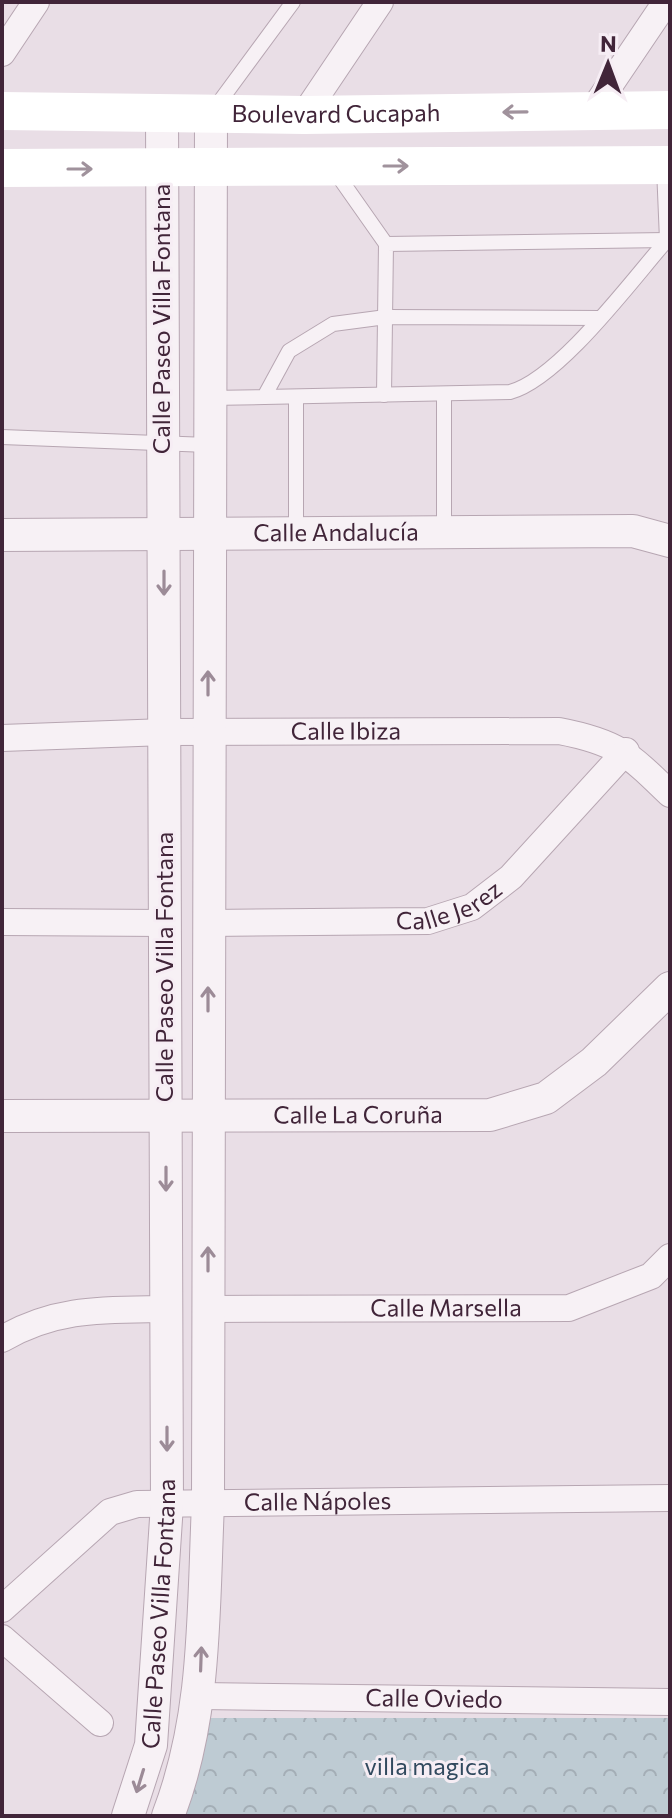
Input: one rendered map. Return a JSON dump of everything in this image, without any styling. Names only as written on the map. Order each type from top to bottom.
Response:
[{"type":"main road","name":"Boulevard Cucapah","points":[[2,111],[304,115],[670,110]]},
{"type":"main road","points":[[2,168],[211,169],[668,162]]},
{"type":"street","points":[[7,36],[36,2]]},
{"type":"street","points":[[304,115],[380,2]]},
{"type":"street","points":[[593,110],[666,2]]},
{"type":"street","name":"Calle Paseo Villa Fontana","points":[[128,1816],[151,1745],[167,1504],[162,113]]},
{"type":"street","name":"Calle Paseo Villa Fontana","points":[[168,1816],[189,1755],[200,1696],[208,1504],[211,114]]},
{"type":"street","name":"Calle Andalucía","points":[[2,535],[633,531],[670,541]]},
{"type":"street","name":"Calle Ibiza","points":[[2,738],[165,732],[559,731],[593,737],[626,751],[670,794]]},
{"type":"street","name":"Calle Jerez","points":[[208,923],[428,921],[472,907],[511,877],[626,751]]},
{"type":"street","points":[[2,922],[165,923]]},
{"type":"street","name":"Calle La Coruña","points":[[2,1116],[208,1118],[490,1115],[546,1098],[594,1062],[670,988]]},
{"type":"street","name":"Calle Marsella","points":[[208,1309],[569,1308],[651,1276],[670,1257]]},
{"type":"street","points":[[2,1339],[32,1321],[86,1310],[166,1309]]},
{"type":"street","name":"Calle Nápoles","points":[[2,1609],[110,1512],[137,1504],[670,1498]]},
{"type":"street","points":[[2,1638],[100,1723]]},
{"type":"street","name":"Calle Oviedo","points":[[200,1696],[670,1702]]},
{"type":"lane","points":[[211,114],[293,2]]},
{"type":"lane","points":[[209,398],[444,394],[524,388],[538,381],[600,318],[667,240],[668,162]]},
{"type":"lane","points":[[332,167],[386,244],[384,395]]},
{"type":"lane","points":[[386,244],[667,240]]},
{"type":"lane","points":[[264,397],[289,351],[333,324],[386,317],[600,318]]},
{"type":"lane","points":[[444,394],[444,533]]},
{"type":"lane","points":[[296,397],[296,534]]},
{"type":"lane","points":[[2,437],[208,445]]},
{"type":"green space","name":"villa magica","points":[[210,1718],[670,1718],[670,1816],[183,1816]]}]
